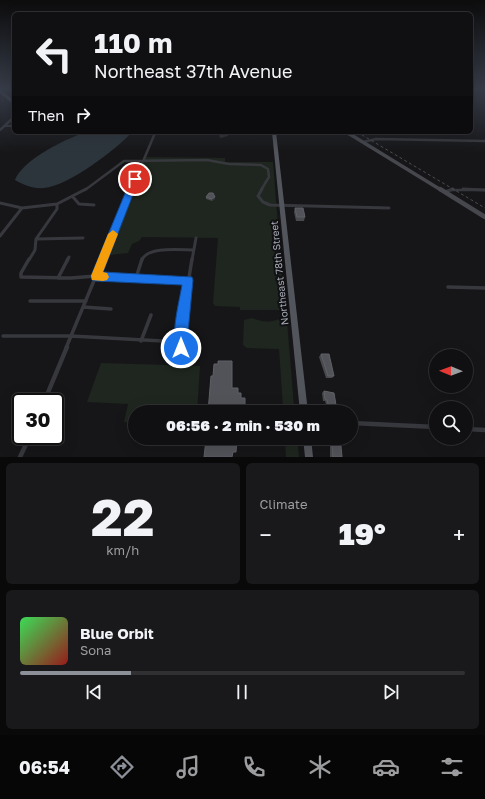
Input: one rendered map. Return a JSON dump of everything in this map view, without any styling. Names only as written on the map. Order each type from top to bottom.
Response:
[{"type":"main road","name":"Northeast 78th Street","points":[[274,134],[303,405]]},
{"type":"main road","points":[[349,134],[485,217]]},
{"type":"main road","points":[[308,445],[309,457]]},
{"type":"street","points":[[0,130],[12,119]]},
{"type":"street","points":[[4,126],[12,126]]},
{"type":"street","points":[[48,393],[154,134]]},
{"type":"street","points":[[363,142],[375,139],[485,141]]},
{"type":"street","points":[[0,204],[22,208],[57,204],[74,197],[104,177],[122,161],[207,160],[229,164],[257,164],[265,166],[268,170],[269,178],[259,192],[259,197],[268,205],[389,208]]},
{"type":"street","points":[[445,192],[452,190],[485,190]]},
{"type":"street","points":[[74,197],[79,204],[94,205]]},
{"type":"street","points":[[57,204],[57,209],[36,239],[35,249],[20,276],[58,278],[96,276],[188,280]]},
{"type":"street","points":[[0,236],[22,208]]},
{"type":"street","points":[[36,239],[83,238]]},
{"type":"street","points":[[180,361],[182,321],[196,238]]},
{"type":"street","points":[[136,278],[143,257],[148,252],[156,250],[194,250]]},
{"type":"street","points":[[58,278],[69,257]]},
{"type":"street","points":[[448,287],[485,288]]},
{"type":"street","points":[[30,301],[86,301]]},
{"type":"street","points":[[83,307],[110,309]]},
{"type":"street","points":[[141,341],[147,322],[151,315]]},
{"type":"street","points":[[3,336],[71,336],[181,342]]},
{"type":"street","points":[[358,423],[429,427]]},
{"type":"street","points":[[473,429],[485,430]]},
{"type":"street","points":[[20,457],[26,445]]},
{"type":"shaded area","points":[[82,134],[130,134],[115,148],[91,166],[66,181],[54,186],[36,188],[15,180],[25,166],[33,159],[62,142]]},
{"type":"shaded area","points":[[146,157],[225,158],[225,162],[273,162],[284,302],[283,310],[240,310],[240,307],[215,306],[213,303],[218,238],[142,237],[139,241],[132,244],[128,253],[109,255],[109,249],[112,245],[109,242],[120,225]]},
{"type":"shaded area","points":[[252,318],[266,322],[279,319],[287,321],[294,405],[283,405],[279,349],[247,348],[243,345],[244,320]]},
{"type":"shaded area","points":[[101,363],[200,366],[197,405],[128,405],[128,422],[124,422],[128,404],[87,402]]},
{"type":"shaded area","points":[[285,445],[298,445],[299,457],[286,457]]},
{"type":"building","points":[[209,193],[213,193],[215,197],[212,199],[206,197]]},
{"type":"building","points":[[295,208],[303,208],[305,217],[297,217]]},
{"type":"building","points":[[321,354],[329,354],[334,376],[328,376]]},
{"type":"building","points":[[218,361],[232,361],[232,388],[238,388],[238,393],[241,393],[241,398],[245,398],[245,405],[209,405],[211,376],[213,376],[214,364],[218,364]]},
{"type":"building","points":[[324,391],[334,393],[336,405],[328,405],[327,400],[325,399]]},
{"type":"building","points":[[205,445],[236,445],[236,452],[233,452],[232,457],[204,457]]},
{"type":"building","points":[[332,445],[341,446],[342,457],[333,457]]},
{"type":"railway","points":[[360,134],[485,208]]},
{"type":"slow traffic","points":[[103,277],[96,276],[113,234]]},
{"type":"route","points":[[135,179],[96,276],[188,280],[182,321],[181,348]]}]
